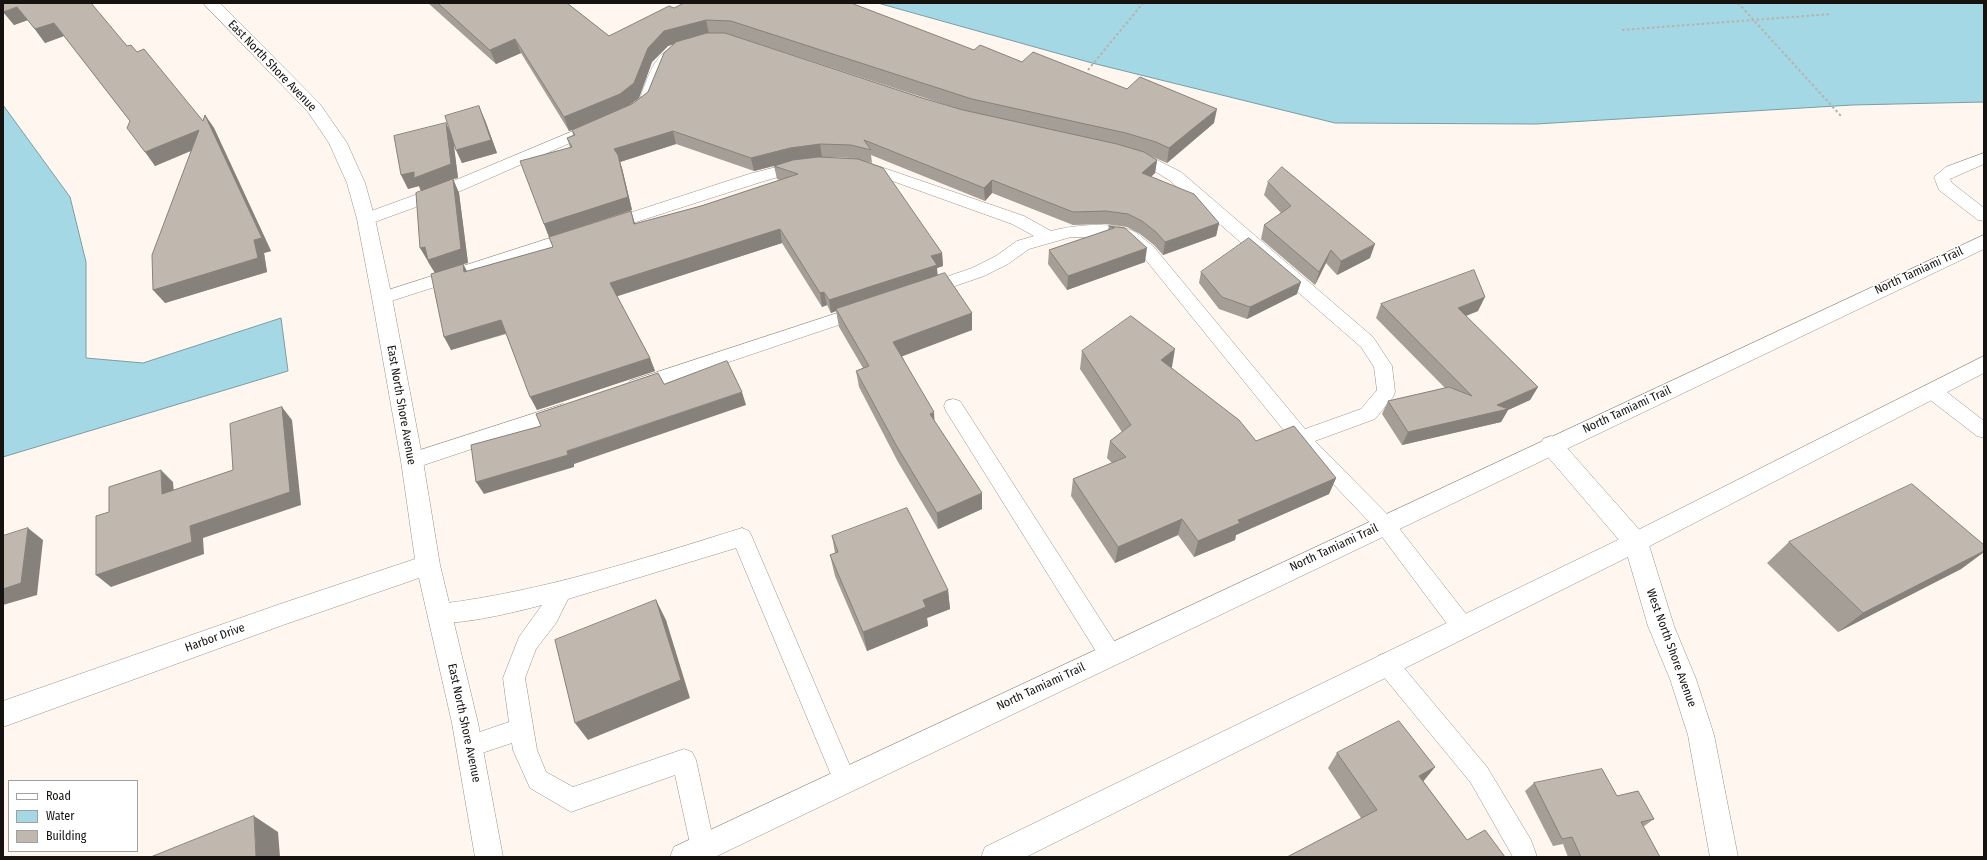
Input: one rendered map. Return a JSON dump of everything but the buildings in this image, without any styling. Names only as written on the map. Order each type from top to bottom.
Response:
[{"type":"main road","name":"East North Shore Avenue","points":[[211,3],[314,108],[338,143],[356,183],[366,219],[382,298],[412,462],[428,565],[470,746],[488,857]]},
{"type":"main road","name":"North Tamiami Trail","points":[[693,853],[1384,524],[1984,241]]},
{"type":"main road","points":[[995,857],[1462,626],[1636,542],[1984,364]]},
{"type":"main road","name":"West North Shore Avenue","points":[[1551,445],[1636,542],[1660,626],[1683,679],[1701,735],[1724,857]]},
{"type":"main road","name":"Harbor Drive","points":[[3,714],[283,614],[428,565]]},
{"type":"lane","points":[[635,109],[646,101],[660,63],[674,50],[697,43]]},
{"type":"lane","points":[[366,219],[457,186],[601,125]]},
{"type":"lane","points":[[1119,152],[1148,161],[1175,176],[1367,342],[1383,366],[1386,392],[1368,414],[1301,438]]},
{"type":"lane","points":[[1984,158],[1942,176],[1945,186],[1984,216]]},
{"type":"lane","points":[[382,298],[790,167],[817,163]]},
{"type":"lane","points":[[847,163],[862,166],[1018,220],[1048,236]]},
{"type":"lane","points":[[910,295],[978,272],[1002,260],[1023,245],[1048,236],[1071,231],[1113,232],[1129,236],[1147,250],[1301,438],[1384,524],[1462,626]]},
{"type":"lane","points":[[623,391],[880,305]]},
{"type":"lane","points":[[1932,391],[1984,431]]},
{"type":"lane","points":[[412,462],[578,406]]},
{"type":"lane","points":[[953,406],[1110,654]]},
{"type":"lane","points":[[440,614],[535,599],[742,537],[845,781]]},
{"type":"lane","points":[[560,591],[548,616],[527,644],[514,678],[525,750],[538,780],[571,800],[684,760],[693,853]]},
{"type":"lane","points":[[1386,664],[1479,775],[1522,849],[1525,857]]},
{"type":"lane","points":[[470,746],[522,729]]},
{"type":"path","points":[[1088,70],[1144,3]]},
{"type":"path","points":[[1738,3],[1841,116]]},
{"type":"path","points":[[1622,30],[1831,14]]},
{"type":"water","points":[[878,3],[1984,3],[1984,102],[1852,105],[1536,124],[1335,123],[1092,63]]},
{"type":"water","points":[[3,105],[70,197],[86,262],[86,358],[143,363],[281,318],[288,371],[3,457]]}]
